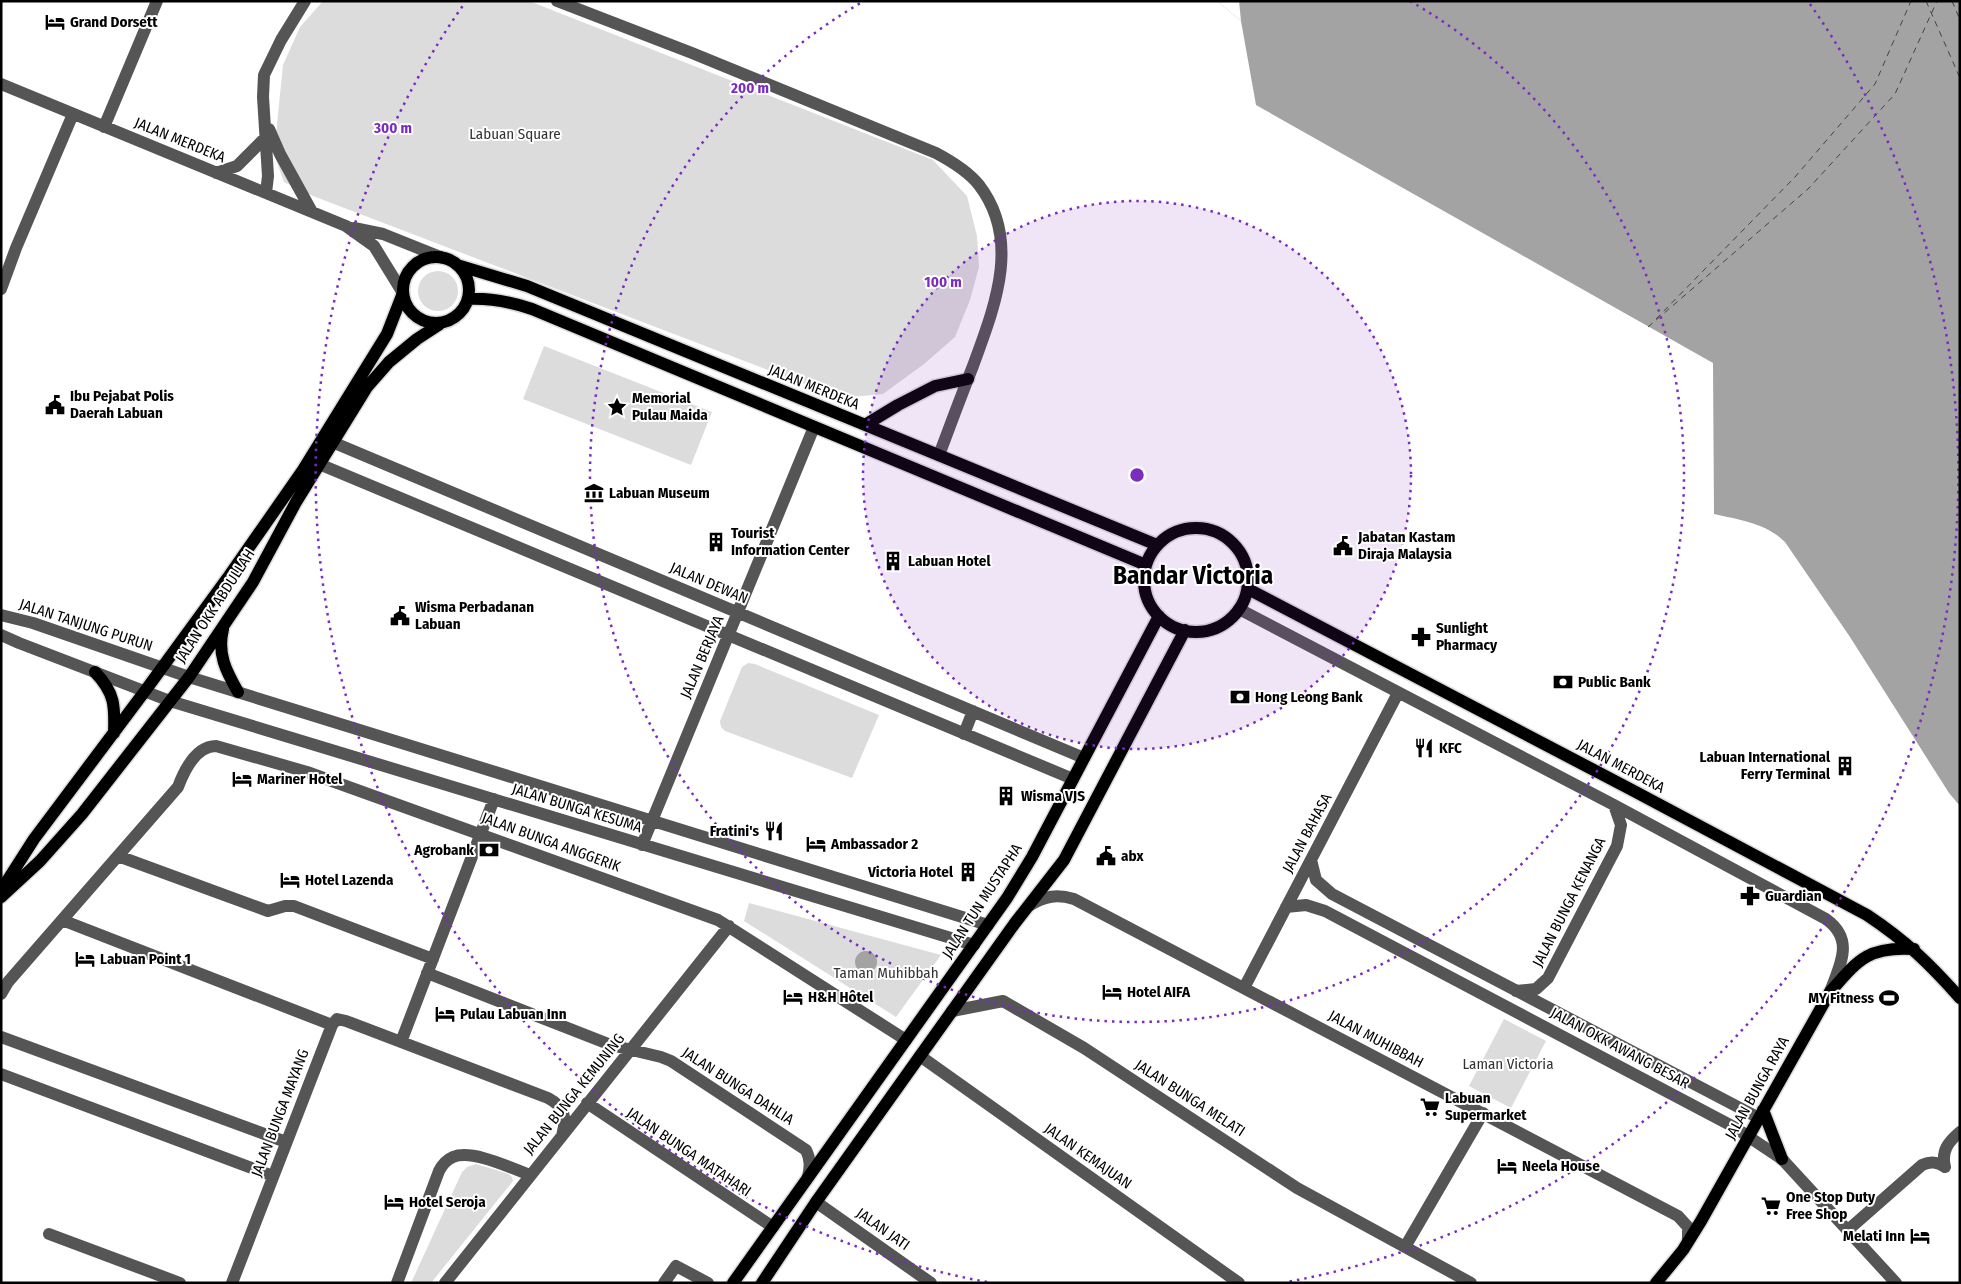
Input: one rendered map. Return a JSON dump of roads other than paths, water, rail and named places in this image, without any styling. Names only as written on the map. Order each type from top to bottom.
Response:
[{"type":"main road","points":[[443,258],[457,265],[464,272],[468,280],[468,299],[458,316],[440,324],[429,323],[419,319],[405,303],[402,293],[404,282],[407,273],[414,265],[423,260],[443,258]]},
{"type":"main road","name":"JALAN MERDEKA","points":[[457,265],[527,286],[1157,545]]},
{"type":"main road","name":"JALAN OKK ABDULLAH","points":[[1,897],[40,861],[82,814],[189,677],[253,582],[296,502],[319,464],[327,440],[387,334],[402,293]]},
{"type":"main road","points":[[468,299],[493,300],[532,309],[1146,565]]},
{"type":"main road","name":"JALAN OKK ABDULLAH","points":[[1,891],[34,839],[367,388],[379,373],[416,339],[440,324]]},
{"type":"main road","points":[[865,425],[935,386],[968,378]]},
{"type":"main road","points":[[1186,528],[1202,528],[1218,533],[1233,542],[1243,556],[1248,572],[1248,589],[1239,609],[1229,620],[1215,628],[1200,631],[1185,630],[1171,625],[1159,616],[1151,605],[1145,592],[1146,565],[1157,545],[1170,534],[1186,528]]},
{"type":"main road","name":"JALAN MERDEKA","points":[[1248,589],[1624,785],[1867,916],[1914,949],[1960,998]]},
{"type":"main road","name":"JALAN TUN MUSTAPHA","points":[[734,1283],[1007,898],[1032,857],[1159,616]]},
{"type":"main road","points":[[224,624],[220,648],[222,661],[238,692]]},
{"type":"main road","points":[[762,1283],[816,1202],[952,1011],[1064,860],[1185,630]]},
{"type":"main road","points":[[95,672],[106,684],[112,698],[115,713],[114,733]]},
{"type":"main road","name":"JALAN BUNGA RAYA","points":[[1656,1283],[1688,1241],[1830,992],[1850,969],[1869,954],[1882,949],[1914,949]]},
{"type":"main road","points":[[1761,1114],[1782,1159]]},
{"type":"street","points":[[104,127],[157,1]]},
{"type":"street","points":[[266,193],[268,176],[263,97],[264,75],[281,40],[305,1]]},
{"type":"street","points":[[557,1],[692,53],[927,149],[956,165],[978,184],[993,208],[1000,236],[1002,261],[999,288],[990,320],[939,456]]},
{"type":"street","name":"JALAN MERDEKA","points":[[1,84],[346,226],[377,232],[443,258]]},
{"type":"street","points":[[1,289],[16,248],[73,114]]},
{"type":"street","points":[[265,120],[280,154],[312,212]]},
{"type":"street","points":[[216,173],[237,166],[266,137]]},
{"type":"street","name":"JALAN MERDEKA","points":[[346,226],[374,246],[402,293]]},
{"type":"street","name":"JALAN BERJAYA","points":[[642,845],[814,427]]},
{"type":"street","name":"JALAN DEWAN","points":[[327,440],[1084,758]]},
{"type":"street","points":[[319,464],[1073,779]]},
{"type":"street","points":[[1239,609],[1614,805],[1832,923],[1842,938],[1844,948],[1830,992]]},
{"type":"street","name":"JALAN TANJUNG PURUN","points":[[1,615],[33,623],[189,677]]},
{"type":"street","points":[[1,635],[170,701]]},
{"type":"street","name":"JALAN BUNGA KESUMA","points":[[189,677],[988,925]]},
{"type":"street","name":"JALAN BAHASA","points":[[1244,988],[1398,693]]},
{"type":"street","name":"JALAN BUNGA KESUMA","points":[[170,701],[974,945]]},
{"type":"street","points":[[964,734],[973,711]]},
{"type":"street","name":"JALAN BUNGA ANGGERIK","points":[[1,994],[8,982],[178,787],[187,766],[204,749],[216,746],[307,772],[481,833],[718,920],[906,1040]]},
{"type":"street","points":[[401,1042],[494,800]]},
{"type":"street","name":"JALAN BUNGA KENANGA","points":[[1516,991],[1536,989],[1548,978],[1617,846],[1622,825],[1614,805]]},
{"type":"street","points":[[118,856],[268,911],[285,906],[294,906],[432,959]]},
{"type":"street","name":"JALAN OKK AWANG BESAR","points":[[1311,860],[1316,880],[1332,894],[1516,991],[1761,1114]]},
{"type":"street","name":"JALAN MUHIBBAH","points":[[1030,905],[1052,896],[1064,896],[1074,899],[1678,1216],[1688,1227],[1688,1241]]},
{"type":"street","name":"JALAN OKK AWANG BESAR","points":[[1286,906],[1306,905],[1325,910],[1749,1136],[1782,1159],[1896,1283]]},
{"type":"street","points":[[62,920],[332,1025],[338,1019],[341,1019],[556,1102],[562,1109],[565,1117],[562,1136]]},
{"type":"street","name":"JALAN BUNGA KEMUNING","points":[[444,1283],[729,926]]},
{"type":"street","name":"JALAN BUNGA DAHLIA","points":[[427,973],[611,1045],[671,1061],[806,1150],[810,1158],[808,1177]]},
{"type":"street","name":"JALAN BUNGA MELATI","points":[[952,1011],[1003,1002],[1084,1048],[1297,1188],[1471,1283]]},
{"type":"street","name":"JALAN BUNGA MAYANG","points":[[232,1283],[332,1025]]},
{"type":"street","points":[[1,1037],[286,1142]]},
{"type":"street","name":"JALAN KEMAJUAN","points":[[920,1056],[1239,1283]]},
{"type":"street","points":[[1,1074],[273,1176]]},
{"type":"street","name":"JALAN BUNGA MATAHARI","points":[[588,1103],[773,1227]]},
{"type":"street","points":[[1405,1247],[1483,1113]]},
{"type":"street","points":[[1848,1230],[1922,1165],[1934,1162],[1945,1167],[1946,1147],[1949,1141],[1960,1132]]},
{"type":"street","points":[[397,1283],[444,1162],[453,1157],[475,1156],[530,1175]]},
{"type":"street","name":"JALAN JATI","points":[[816,1202],[931,1283]]},
{"type":"street","points":[[49,1234],[180,1283]]},
{"type":"street","points":[[664,1283],[676,1266],[708,1283]]},
{"type":"place","name":"Grand Dorsett","points":[[55,22]]},
{"type":"place","name":"Ibu Pejabat Polis Daerah Labuan","points":[[55,405]]},
{"type":"place","name":"Memorial Pulau Maida","points":[[617,407]]},
{"type":"place","name":"Labuan Museum","points":[[594,493]]},
{"type":"place","name":"Tourist Information Center","points":[[716,542]]},
{"type":"place","name":"Jabatan Kastam Diraja Malaysia","points":[[1343,546]]},
{"type":"place","name":"Labuan Hotel","points":[[893,561]]},
{"type":"place","name":"Wisma Perbadanan Labuan","points":[[400,616]]},
{"type":"place","name":"Sunlight Pharmacy","points":[[1421,637]]},
{"type":"place","name":"Public Bank","points":[[1563,682]]},
{"type":"place","name":"Hong Leong Bank","points":[[1240,697]]},
{"type":"place","name":"KFC","points":[[1424,748]]},
{"type":"place","name":"Labuan International Ferry Terminal","points":[[1845,766]]},
{"type":"place","name":"Mariner Hotel","points":[[242,779]]},
{"type":"place","name":"Wisma VJS","points":[[1006,796]]},
{"type":"place","name":"Fratini's","points":[[774,831]]},
{"type":"place","name":"Ambassador 2","points":[[816,844]]},
{"type":"place","name":"Agrobank","points":[[489,850]]},
{"type":"place","name":"abx","points":[[1106,856]]},
{"type":"place","name":"Victoria Hotel","points":[[968,872]]},
{"type":"place","name":"Hotel Lazenda","points":[[290,880]]},
{"type":"place","name":"Guardian","points":[[1750,896]]},
{"type":"place","name":"Labuan Point 1","points":[[85,959]]},
{"type":"place","name":"Hotel AIFA","points":[[1112,992]]},
{"type":"place","name":"H&H Hôtel","points":[[793,997]]},
{"type":"place","name":"MY Fitness","points":[[1889,998]]},
{"type":"place","name":"Pulau Labuan Inn","points":[[445,1014]]},
{"type":"place","name":"Labuan Supermarket","points":[[1430,1107]]},
{"type":"place","name":"Neela House","points":[[1507,1166]]},
{"type":"place","name":"Hotel Seroja","points":[[394,1202]]},
{"type":"place","name":"One Stop Duty Free Shop","points":[[1771,1206]]},
{"type":"place","name":"Melati Inn","points":[[1920,1236]]},
{"type":"district","name":"Bandar Victoria","points":[[1193,575]]},
{"type":"park label","name":"Labuan Square","points":[[515,134]]},
{"type":"park label","name":"Taman Muhibbah","points":[[886,973]]},
{"type":"park label","name":"Laman Victoria","points":[[1508,1064]]}]
